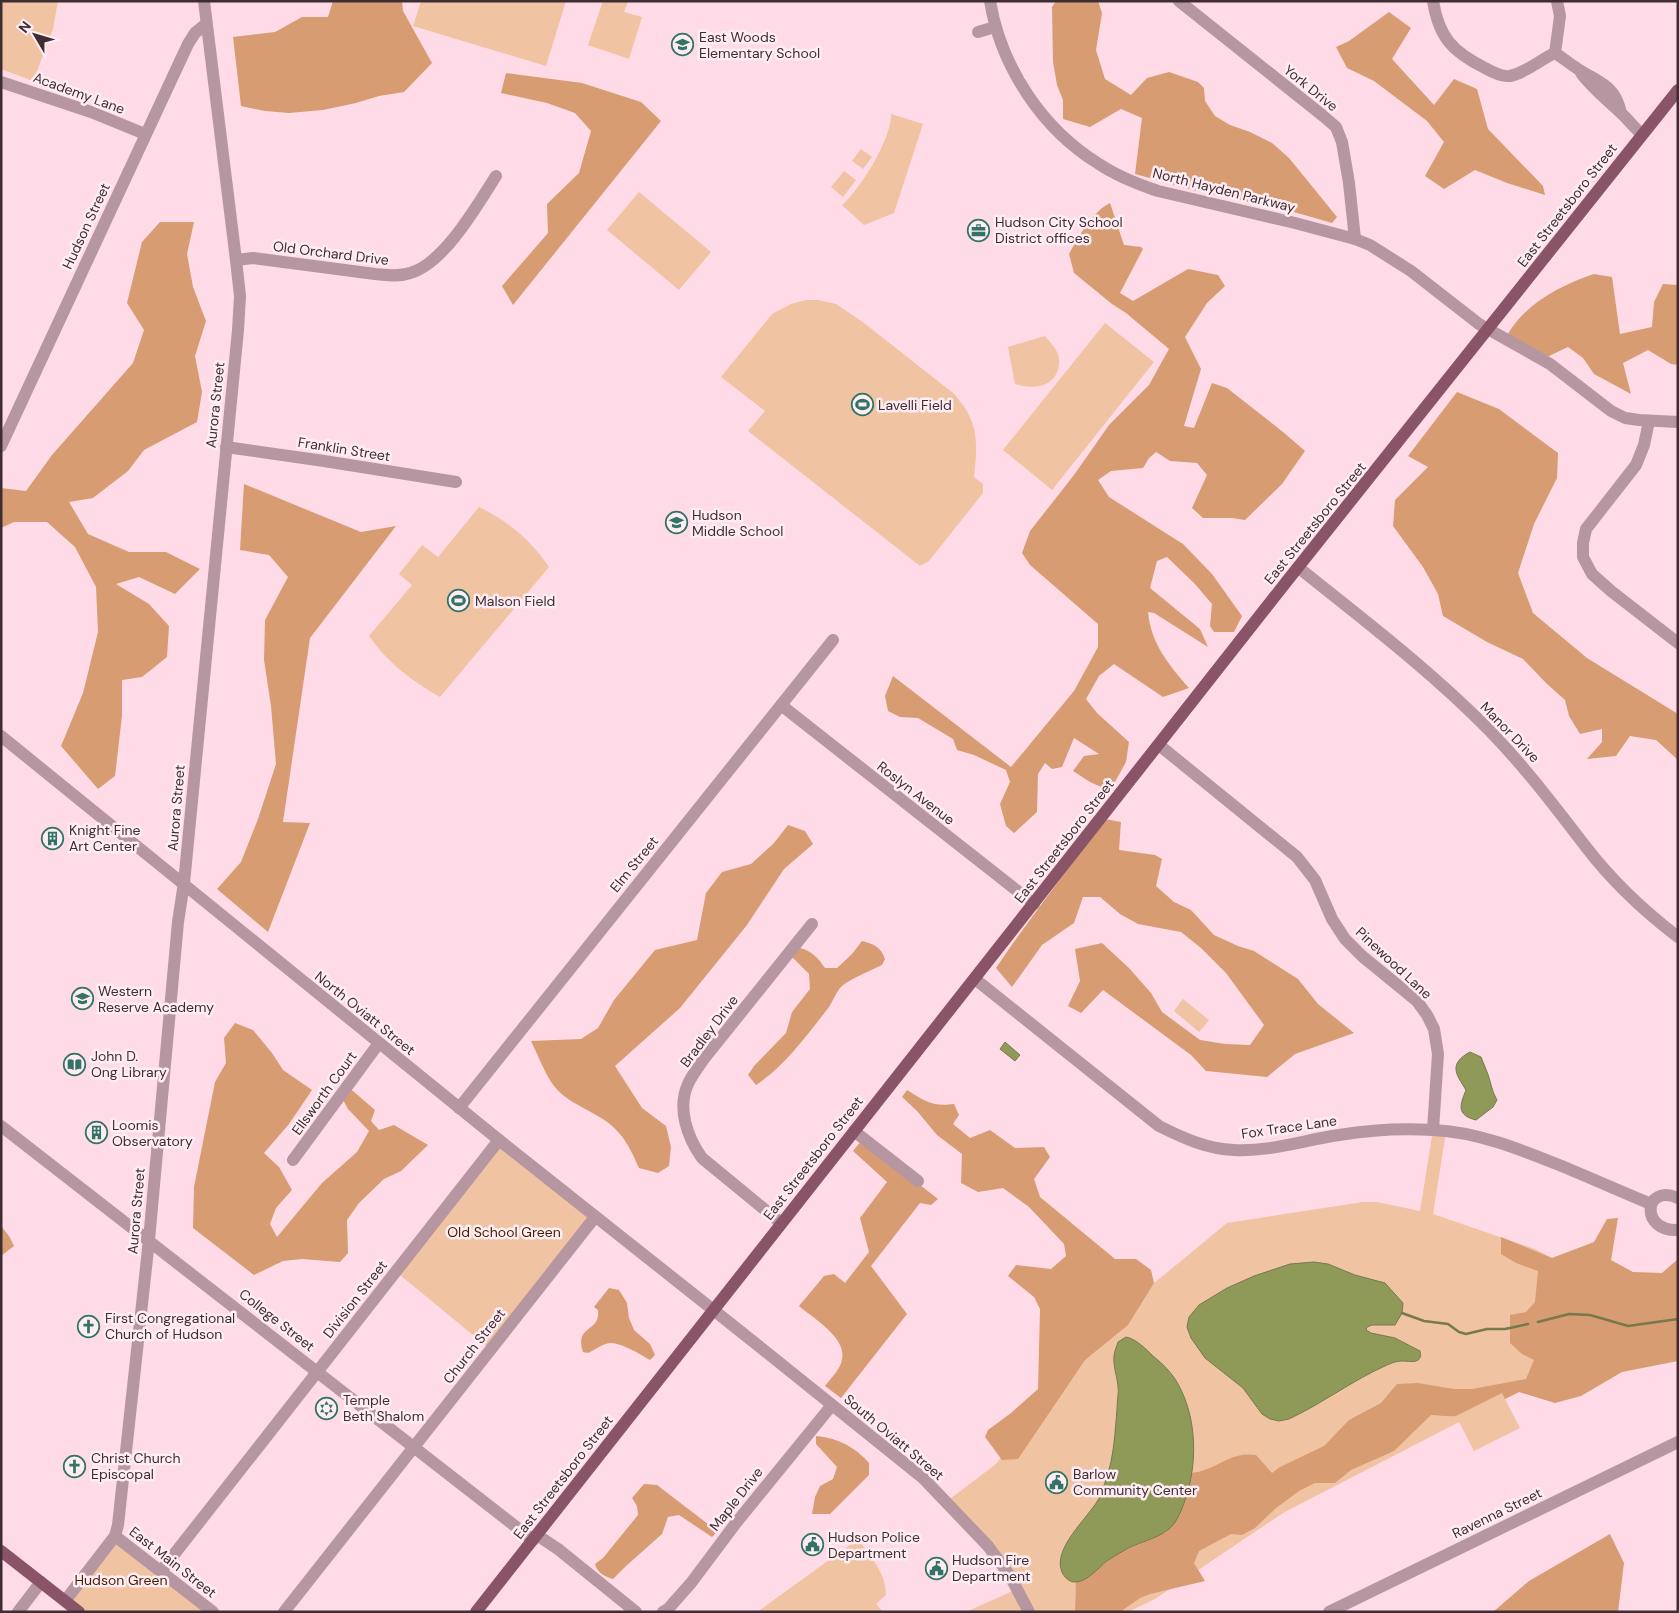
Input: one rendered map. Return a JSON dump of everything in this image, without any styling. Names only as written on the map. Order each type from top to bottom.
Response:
[{"type":"main road","name":"East Streetsboro Street","points":[[476,1612],[712,1310],[1678,90]]},
{"type":"main road","points":[[1,1551],[79,1612]]},
{"type":"street","name":"Aurora Street","points":[[115,1536],[149,1240],[178,922],[184,883],[240,296],[204,1]]},
{"type":"street","name":"North Hayden Parkway","points":[[990,1],[995,27],[1018,79],[1032,101],[1058,132],[1098,164],[1158,191],[1355,239],[1384,253],[1411,271],[1479,324],[1550,364],[1611,411],[1625,418],[1678,422]]},
{"type":"street","name":"York Drive","points":[[1179,1],[1336,127],[1342,142],[1349,183],[1355,239]]},
{"type":"street","points":[[1433,1],[1438,20],[1450,45],[1468,59],[1492,72],[1512,76],[1555,53]]},
{"type":"street","points":[[1555,53],[1560,16],[1557,1]]},
{"type":"street","name":"Hudson Street","points":[[1,446],[188,44],[195,33],[206,24]]},
{"type":"street","points":[[978,32],[995,27]]},
{"type":"street","points":[[1555,53],[1578,70],[1608,87],[1617,97],[1621,113],[1632,127],[1642,134]]},
{"type":"street","name":"Academy Lane","points":[[1,82],[91,112],[145,134]]},
{"type":"street","name":"Old Orchard Drive","points":[[236,260],[253,258],[375,274],[410,274],[424,267],[442,251],[463,226],[496,176]]},
{"type":"street","points":[[1649,421],[1644,445],[1636,464],[1586,529],[1583,543],[1584,557],[1592,574],[1678,643]]},
{"type":"street","name":"Franklin Street","points":[[226,447],[456,482]]},
{"type":"street","name":"Manor Drive","points":[[1299,568],[1421,668],[1489,730],[1547,795],[1586,847],[1614,879],[1638,904],[1678,937]]},
{"type":"street","name":"Elm Street","points":[[459,1108],[833,640]]},
{"type":"street","name":"Roslyn Avenue","points":[[781,705],[1034,904]]},
{"type":"street","name":"North Oviatt Street","points":[[1,736],[459,1108],[712,1310]]},
{"type":"street","name":"Pinewood Lane","points":[[1159,745],[1297,857],[1315,880],[1332,919],[1345,939],[1362,956],[1417,1001],[1427,1015],[1434,1029],[1438,1054],[1433,1130]]},
{"type":"street","name":"Bradley Drive","points":[[781,1223],[702,1158],[693,1146],[687,1132],[683,1109],[684,1096],[688,1084],[703,1060],[812,924]]},
{"type":"street","name":"Fox Trace Lane","points":[[975,979],[1159,1126],[1182,1138],[1207,1146],[1234,1150],[1276,1148],[1338,1135],[1377,1131],[1433,1130],[1495,1141],[1523,1150],[1651,1204]]},
{"type":"street","name":"Ellsworth Court","points":[[293,1160],[379,1043]]},
{"type":"street","name":"College Street","points":[[1,1126],[413,1447],[535,1537],[558,1549],[636,1612]]},
{"type":"street","points":[[854,1132],[918,1181]]},
{"type":"street","name":"Division Street","points":[[161,1571],[499,1140]]},
{"type":"street","points":[[1678,1198],[1664,1195],[1655,1199],[1651,1204],[1650,1210],[1654,1223],[1667,1230],[1678,1230]]},
{"type":"street","name":"Church Street","points":[[284,1612],[595,1217]]},
{"type":"street","name":"South Oviatt Street","points":[[712,1310],[922,1478],[988,1546],[1010,1576],[1029,1612]]},
{"type":"street","name":"Maple Drive","points":[[664,1612],[668,1610],[691,1583],[736,1523],[832,1405]]},
{"type":"street","name":"Ravenna Street","points":[[1329,1612],[1678,1442]]},
{"type":"street","points":[[65,1601],[115,1536]]},
{"type":"street","name":"East Main Street","points":[[115,1536],[213,1612]]},
{"type":"street","points":[[18,1612],[41,1582]]},
{"type":"green space","points":[[1,1],[58,1],[53,29],[33,81],[1,69]]},
{"type":"green space","points":[[421,1],[566,1],[546,66],[413,26]]},
{"type":"green space","points":[[603,1],[628,1],[624,12],[642,17],[629,59],[588,45]]},
{"type":"green space","points":[[891,114],[923,124],[894,213],[864,225],[842,205],[857,188],[874,163],[886,136]]},
{"type":"green space","points":[[861,149],[872,157],[863,169],[852,161]]},
{"type":"green space","points":[[844,171],[856,180],[843,197],[831,187]]},
{"type":"green space","points":[[639,192],[711,252],[679,290],[607,230]]},
{"type":"green space","points":[[806,300],[818,300],[836,304],[864,323],[953,393],[962,403],[972,422],[976,442],[974,477],[983,484],[983,493],[929,561],[920,566],[748,431],[765,411],[721,377],[772,314],[791,304]]},
{"type":"green space","points":[[1105,323],[1154,362],[1052,490],[1003,450]]},
{"type":"green space","points":[[1045,336],[1059,357],[1055,376],[1051,381],[1038,386],[1030,387],[1015,384],[1008,347]]},
{"type":"green space","name":"Malson Field","points":[[479,507],[500,518],[518,532],[535,548],[549,567],[440,697],[401,671],[384,655],[369,636],[412,585],[399,574],[422,545],[438,557]]},
{"type":"green space","points":[[1183,999],[1209,1020],[1199,1032],[1174,1011]]},
{"type":"green space","points":[[1433,1130],[1446,1132],[1433,1214],[1535,1249],[1552,1258],[1553,1375],[1505,1399],[1520,1428],[1474,1451],[1459,1422],[1283,1513],[1155,1599],[1128,1612],[966,1612],[1017,1589],[946,1502],[996,1464],[1084,1341],[1227,1223],[1363,1202],[1377,1202],[1420,1211]]},
{"type":"green space","name":"Old School Green","points":[[499,1140],[595,1217],[490,1349],[395,1271]]},
{"type":"green space","name":"Hudson Green","points":[[115,1536],[213,1612],[79,1612],[65,1601]]},
{"type":"green space","points":[[858,1539],[881,1572],[886,1595],[876,1604],[883,1612],[757,1612]]},
{"type":"shaded area","points":[[333,1],[402,1],[403,11],[432,63],[404,92],[379,96],[356,103],[323,110],[289,113],[241,106],[233,37],[275,32],[302,17],[328,17]]},
{"type":"shaded area","points":[[1056,1],[1098,1],[1102,13],[1096,50],[1105,79],[1131,95],[1147,78],[1169,72],[1198,82],[1204,88],[1205,101],[1215,116],[1230,125],[1272,143],[1289,158],[1337,217],[1332,223],[1287,210],[1197,191],[1135,174],[1142,118],[1121,109],[1090,127],[1063,119],[1063,100],[1057,85],[1053,62],[1052,7]]},
{"type":"shaded area","points":[[1389,12],[1411,28],[1392,59],[1434,105],[1454,79],[1477,89],[1488,129],[1543,186],[1545,195],[1475,170],[1444,189],[1425,176],[1444,142],[1427,121],[1374,81],[1347,68],[1336,47],[1349,41]]},
{"type":"shaded area","points":[[506,73],[582,83],[641,102],[661,121],[513,305],[502,286],[548,233],[547,204],[579,173],[591,131],[575,113],[547,103],[501,93]]},
{"type":"shaded area","points":[[1110,203],[1124,245],[1141,247],[1143,249],[1120,293],[1133,301],[1188,269],[1218,275],[1225,286],[1207,303],[1185,337],[1201,369],[1184,426],[1194,428],[1212,383],[1227,388],[1305,451],[1282,484],[1245,520],[1203,518],[1192,508],[1207,475],[1197,463],[1170,461],[1156,452],[1149,458],[1143,468],[1111,471],[1098,480],[1109,497],[1183,544],[1212,574],[1242,616],[1234,632],[1214,632],[1210,626],[1212,604],[1195,584],[1167,557],[1157,561],[1150,588],[1200,629],[1208,647],[1154,613],[1148,612],[1157,644],[1168,662],[1189,688],[1163,697],[1114,664],[1099,676],[1086,699],[1097,713],[1129,742],[1126,762],[1110,791],[1090,782],[1073,771],[1084,756],[1099,754],[1074,738],[1062,767],[1052,769],[1045,763],[1038,774],[1037,812],[1014,833],[1006,826],[1000,804],[1010,782],[1006,770],[974,755],[957,750],[953,739],[918,718],[900,717],[888,711],[885,696],[893,676],[1011,767],[1074,691],[1098,647],[1098,624],[1030,565],[1022,553],[1030,531],[1074,475],[1109,425],[1149,385],[1169,349],[1074,273],[1069,254],[1092,219],[1103,207]]},
{"type":"shaded area","points":[[160,222],[194,222],[187,254],[193,287],[206,321],[195,356],[202,392],[197,422],[144,450],[128,471],[93,498],[69,502],[88,534],[129,552],[166,552],[200,569],[175,594],[139,577],[116,584],[149,604],[169,626],[167,657],[142,677],[122,680],[122,716],[115,776],[98,789],[61,746],[83,693],[98,632],[96,587],[75,547],[47,522],[14,522],[1,528],[1,488],[26,491],[52,455],[133,363],[144,330],[127,303],[142,242]]},
{"type":"shaded area","points":[[1594,274],[1612,277],[1620,334],[1652,327],[1654,302],[1663,284],[1678,285],[1678,365],[1671,364],[1648,350],[1623,363],[1631,394],[1594,374],[1583,358],[1568,347],[1547,357],[1508,334],[1524,313],[1545,296]]},
{"type":"shaded area","points":[[1457,392],[1499,409],[1558,453],[1557,478],[1534,524],[1518,573],[1533,613],[1587,658],[1678,714],[1678,760],[1656,740],[1630,736],[1616,756],[1587,759],[1602,742],[1602,729],[1580,734],[1569,716],[1565,700],[1523,659],[1487,642],[1443,616],[1438,594],[1423,567],[1393,526],[1395,500],[1428,467],[1408,456]]},
{"type":"shaded area","points":[[244,484],[361,532],[396,526],[310,638],[283,822],[310,823],[268,932],[217,889],[241,862],[258,819],[276,764],[271,706],[264,660],[265,620],[288,577],[269,555],[240,550]]},
{"type":"shaded area","points":[[1105,819],[1121,822],[1119,850],[1155,855],[1162,859],[1156,886],[1174,902],[1191,910],[1214,935],[1254,951],[1298,979],[1318,1004],[1354,1033],[1295,1054],[1267,1077],[1206,1071],[1191,1055],[1103,990],[1081,1013],[1068,1006],[1080,981],[1075,949],[1102,943],[1129,968],[1151,993],[1162,1012],[1200,1040],[1250,1045],[1264,1025],[1226,973],[1201,948],[1181,932],[1138,924],[1120,914],[1100,897],[1083,897],[1074,923],[1042,945],[1012,987],[996,968]]},
{"type":"shaded area","points":[[788,825],[805,831],[813,844],[784,869],[747,925],[680,1008],[615,1066],[642,1108],[666,1126],[671,1147],[669,1166],[658,1173],[639,1168],[627,1144],[611,1125],[558,1091],[531,1041],[581,1039],[598,1028],[614,1000],[655,950],[697,940],[706,893],[722,872],[751,864],[774,843]]},
{"type":"shaded area","points":[[862,941],[879,949],[885,959],[882,965],[844,984],[829,1007],[796,1049],[756,1085],[748,1075],[754,1066],[786,1033],[792,1012],[810,989],[809,974],[792,957],[800,948],[814,955],[825,968],[837,968]]},
{"type":"shaded area","points":[[235,1023],[253,1030],[283,1070],[312,1090],[289,1124],[264,1153],[279,1167],[292,1190],[276,1208],[270,1224],[277,1237],[322,1183],[357,1152],[369,1131],[348,1109],[342,1098],[349,1089],[375,1110],[371,1121],[379,1130],[394,1125],[428,1145],[401,1171],[384,1179],[359,1203],[347,1220],[348,1253],[340,1262],[302,1259],[283,1261],[254,1275],[193,1228],[194,1187],[215,1082],[226,1063],[224,1038]]},
{"type":"shaded area","points":[[1005,1042],[1020,1055],[1015,1061],[1000,1049]]},
{"type":"shaded area","points":[[1470,1052],[1481,1057],[1497,1100],[1493,1107],[1476,1120],[1462,1112],[1461,1105],[1466,1090],[1456,1070],[1456,1065],[1459,1061]]},
{"type":"shaded area","points":[[907,1090],[934,1104],[954,1104],[959,1115],[953,1124],[970,1138],[990,1130],[1015,1148],[1044,1147],[1050,1157],[1034,1179],[1040,1197],[1115,1259],[1136,1259],[1151,1270],[1154,1283],[1128,1325],[1085,1360],[1018,1459],[1002,1460],[985,1437],[988,1430],[1038,1389],[1040,1309],[1034,1297],[1008,1276],[1016,1265],[1051,1269],[1066,1256],[1064,1244],[1029,1207],[1003,1188],[978,1192],[961,1183],[962,1154],[937,1135],[917,1111],[902,1097]]},
{"type":"shaded area","points":[[862,1140],[938,1199],[931,1205],[920,1203],[871,1266],[907,1314],[841,1398],[825,1386],[838,1370],[841,1363],[842,1351],[839,1344],[828,1329],[799,1306],[824,1276],[834,1274],[845,1283],[869,1252],[860,1218],[887,1182],[853,1151]]},
{"type":"shaded area","points":[[1618,1218],[1611,1260],[1633,1272],[1662,1273],[1678,1259],[1678,1361],[1622,1372],[1581,1396],[1555,1403],[1519,1392],[1505,1399],[1502,1393],[1456,1416],[1431,1415],[1394,1451],[1351,1470],[1335,1483],[1315,1483],[1299,1491],[1276,1508],[1255,1528],[1242,1535],[1231,1534],[1199,1551],[1194,1563],[1205,1581],[1150,1594],[1140,1598],[1120,1612],[1075,1612],[1076,1582],[1086,1578],[1117,1554],[1166,1532],[1185,1498],[1192,1473],[1205,1470],[1236,1456],[1249,1454],[1256,1455],[1272,1473],[1280,1467],[1324,1446],[1349,1420],[1381,1403],[1397,1384],[1418,1383],[1454,1389],[1472,1389],[1526,1379],[1534,1360],[1522,1354],[1510,1343],[1510,1315],[1526,1312],[1535,1302],[1538,1271],[1516,1263],[1501,1254],[1501,1237],[1552,1258],[1594,1242],[1607,1219]]},
{"type":"shaded area","points":[[1,1226],[14,1246],[1,1256]]},
{"type":"shaded area","points":[[1314,1262],[1328,1264],[1355,1275],[1385,1283],[1403,1303],[1402,1313],[1395,1325],[1372,1325],[1367,1327],[1366,1330],[1371,1333],[1395,1338],[1420,1351],[1420,1358],[1415,1361],[1398,1361],[1387,1365],[1289,1419],[1279,1421],[1270,1419],[1262,1414],[1243,1388],[1205,1358],[1191,1338],[1187,1327],[1189,1317],[1199,1305],[1227,1288],[1254,1276],[1290,1264]]},
{"type":"shaded area","points":[[609,1288],[619,1290],[627,1303],[629,1318],[634,1330],[650,1344],[655,1355],[650,1360],[631,1349],[614,1343],[604,1345],[588,1353],[583,1352],[582,1337],[596,1322],[598,1317],[598,1310],[594,1307]]},
{"type":"shaded area","points":[[1126,1337],[1141,1345],[1167,1369],[1176,1380],[1185,1399],[1193,1433],[1194,1451],[1189,1487],[1177,1519],[1169,1529],[1158,1536],[1123,1551],[1107,1561],[1089,1577],[1072,1582],[1064,1576],[1060,1563],[1066,1544],[1099,1498],[1109,1471],[1114,1445],[1118,1391],[1114,1354],[1118,1342]]},
{"type":"shaded area","points":[[816,1436],[846,1444],[869,1463],[869,1475],[830,1514],[812,1514],[815,1497],[820,1486],[833,1479],[837,1467],[816,1444]]},
{"type":"shaded area","points":[[644,1484],[657,1485],[713,1528],[715,1534],[712,1537],[679,1515],[668,1517],[662,1534],[613,1579],[610,1578],[600,1572],[595,1564],[603,1558],[638,1515],[637,1506],[632,1498]]},
{"type":"shaded area","points":[[1610,1534],[1624,1563],[1618,1612],[1493,1612],[1529,1581]]},
{"type":"waterway","points":[[1402,1313],[1424,1321],[1448,1324],[1459,1332],[1466,1334],[1487,1329],[1505,1329],[1528,1324]]},
{"type":"waterway","points":[[1538,1322],[1569,1314],[1590,1315],[1628,1326],[1678,1319]]},
{"type":"place","name":"East Woods Elementary School","points":[[683,45]]},
{"type":"place","name":"Hudson City School District offices","points":[[979,230]]},
{"type":"place","name":"Lavelli Field","points":[[862,405]]},
{"type":"place","name":"Hudson Middle School","points":[[676,523]]},
{"type":"place","name":"Malson Field","points":[[459,601]]},
{"type":"place","name":"Knight Fine Art Center","points":[[53,838]]},
{"type":"place","name":"Western Reserve Academy","points":[[82,999]]},
{"type":"place","name":"John D. Ong Library","points":[[75,1064]]},
{"type":"place","name":"Loomis Observatory","points":[[96,1133]]},
{"type":"place","name":"First Congregational Church of Hudson","points":[[89,1326]]},
{"type":"place","name":"Temple Beth Shalom","points":[[327,1408]]},
{"type":"place","name":"Christ Church Episcopal","points":[[75,1466]]},
{"type":"place","name":"Barlow Community Center","points":[[1057,1482]]},
{"type":"place","name":"Hudson Police Department","points":[[812,1545]]},
{"type":"place","name":"Hudson Fire Department","points":[[936,1568]]}]
